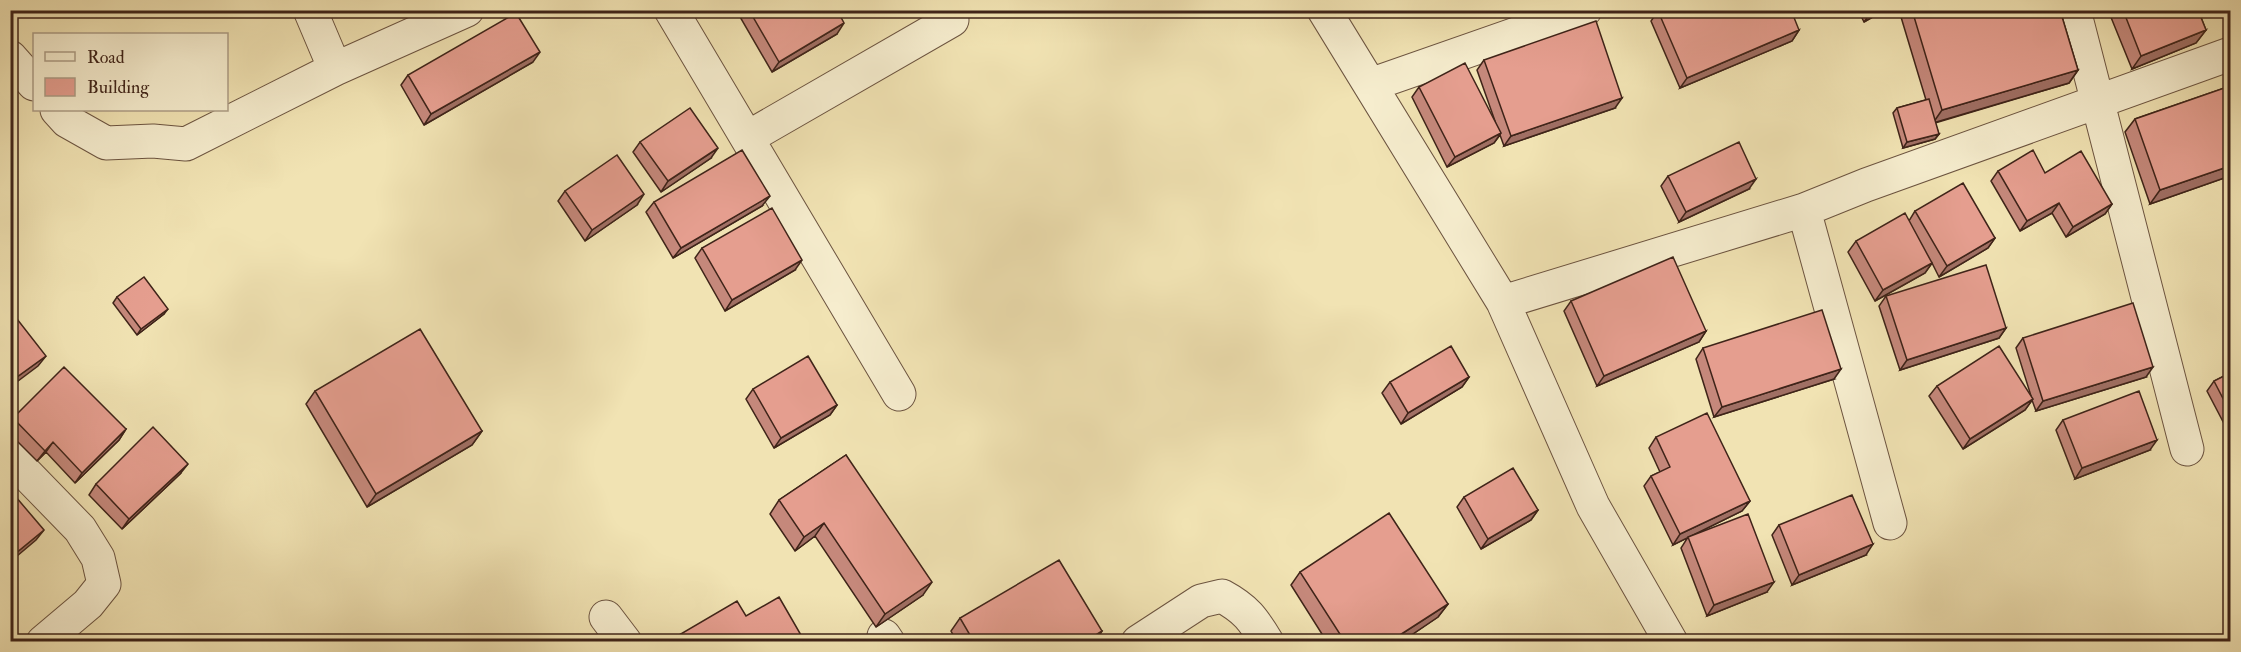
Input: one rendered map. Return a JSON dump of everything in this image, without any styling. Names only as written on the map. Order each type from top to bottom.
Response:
[{"type":"street","points":[[310,10],[335,69]]},
{"type":"street","points":[[58,111],[67,122],[106,143],[153,141],[186,144],[335,69],[467,10]]},
{"type":"street","points":[[671,10],[899,394]]},
{"type":"street","points":[[1324,10],[1503,302],[1593,507],[1671,642]]},
{"type":"street","points":[[1370,85],[1584,10]]},
{"type":"street","points":[[2074,10],[2187,449]]},
{"type":"street","points":[[747,138],[952,20]]},
{"type":"street","points":[[1503,302],[1804,210],[1866,185],[2230,54]]},
{"type":"street","points":[[10,57],[33,83]]},
{"type":"street","points":[[1804,210],[1890,523]]},
{"type":"street","points":[[10,458],[80,530],[98,558],[104,584],[88,604],[43,642]]},
{"type":"street","points":[[1138,642],[1201,601],[1222,596],[1240,605],[1254,621],[1267,642]]},
{"type":"building","points":[[749,10],[837,10],[844,23],[779,62]]},
{"type":"building","points":[[1659,10],[1791,10],[1799,30],[1687,78]]},
{"type":"building","points":[[1912,10],[2060,10],[2078,70],[1942,110]]},
{"type":"building","points":[[2123,10],[2198,10],[2206,30],[2141,56]]},
{"type":"building","points":[[516,13],[540,52],[431,114],[408,75]]},
{"type":"building","points":[[1596,21],[1622,98],[1511,136],[1484,60]]},
{"type":"building","points":[[1465,63],[1501,133],[1455,157],[1419,87]]},
{"type":"building","points":[[2230,86],[2230,166],[2160,190],[2135,119]]},
{"type":"building","points":[[1929,99],[1939,134],[1907,142],[1897,108]]},
{"type":"building","points":[[690,108],[718,148],[668,181],[640,142]]},
{"type":"building","points":[[1739,142],[1756,179],[1686,212],[1668,176]]},
{"type":"building","points":[[742,150],[770,196],[681,248],[654,202]]},
{"type":"building","points":[[2033,150],[2045,173],[2081,151],[2112,204],[2073,227],[2059,203],[2027,221],[1998,171]]},
{"type":"building","points":[[617,155],[644,194],[592,230],[565,191]]},
{"type":"building","points":[[1963,183],[1995,238],[1947,266],[1915,211]]},
{"type":"building","points":[[772,208],[802,260],[732,300],[702,248]]},
{"type":"building","points":[[1905,213],[1932,263],[1883,290],[1856,241]]},
{"type":"building","points":[[1673,257],[1706,331],[1604,376],[1571,301]]},
{"type":"building","points":[[1986,265],[2006,328],[1907,360],[1886,296]]},
{"type":"building","points":[[144,277],[168,309],[141,329],[117,297]]},
{"type":"building","points":[[2133,303],[2153,367],[2043,401],[2023,338]]},
{"type":"building","points":[[10,310],[46,356],[10,382]]},
{"type":"building","points":[[1822,310],[1841,369],[1722,407],[1703,348]]},
{"type":"building","points":[[420,329],[482,431],[376,494],[315,391]]},
{"type":"building","points":[[1451,346],[1469,377],[1408,413],[1390,382]]},
{"type":"building","points":[[1999,346],[2033,399],[1970,439],[1937,386]]},
{"type":"building","points":[[808,356],[837,405],[781,438],[753,389]]},
{"type":"building","points":[[64,367],[126,429],[82,473],[53,442],[45,451],[13,418]]},
{"type":"building","points":[[2230,373],[2230,412],[2214,381]]},
{"type":"building","points":[[2139,391],[2157,440],[2082,468],[2063,420]]},
{"type":"building","points":[[1707,413],[1750,501],[1680,534],[1651,476],[1670,467],[1656,437]]},
{"type":"building","points":[[153,427],[188,464],[129,519],[96,484]]},
{"type":"building","points":[[846,455],[932,582],[885,614],[824,523],[804,537],[779,500]]},
{"type":"building","points":[[1513,468],[1538,510],[1488,539],[1464,497]]},
{"type":"building","points":[[10,490],[44,530],[10,558]]},
{"type":"building","points":[[1852,495],[1873,544],[1799,575],[1779,525]]},
{"type":"building","points":[[1389,513],[1448,604],[1389,642],[1345,642],[1300,572]]},
{"type":"building","points":[[1748,514],[1774,582],[1714,605],[1688,537]]},
{"type":"building","points":[[1059,560],[1102,631],[1085,642],[974,642],[960,618]]},
{"type":"building","points":[[779,597],[805,642],[683,642],[679,635],[737,601],[746,616]]}]
